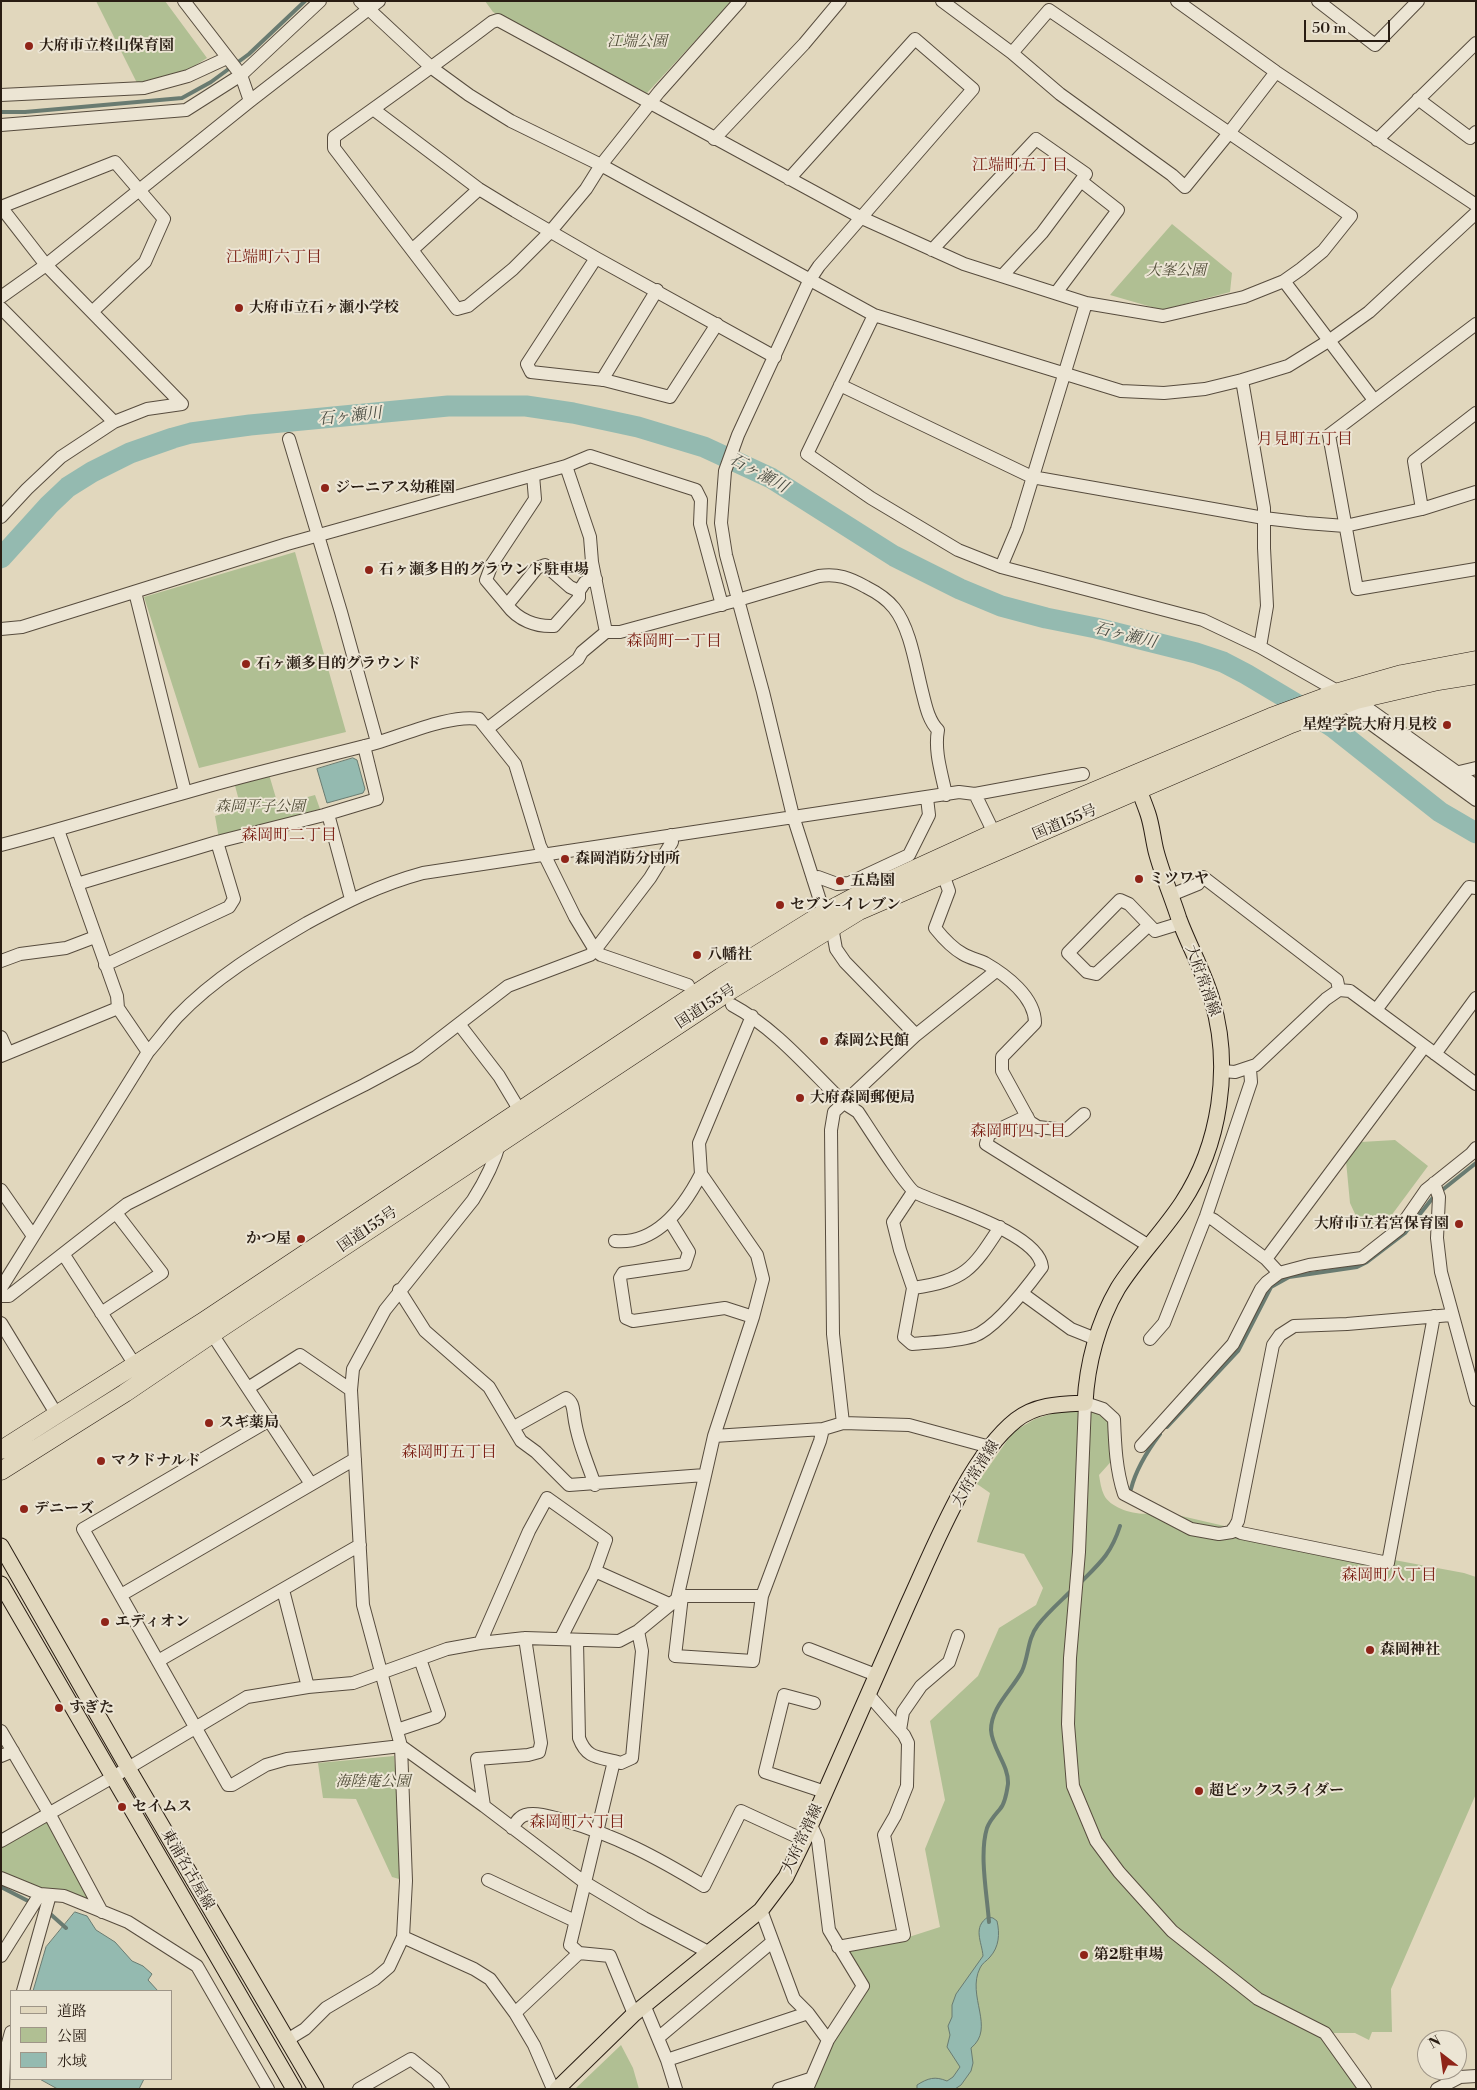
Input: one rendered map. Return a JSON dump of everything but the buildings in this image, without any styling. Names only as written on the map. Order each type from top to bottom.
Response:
[{"type":"highway","name":"国道155号","points":[[1,1470],[126,1393],[500,1142],[731,990],[828,920],[858,895],[994,833],[1291,724],[1340,700],[1402,674],[1476,660]]},
{"type":"highway","name":"国道155号","points":[[1,1450],[135,1365],[721,976],[828,920],[859,911],[943,874],[1271,717],[1340,700],[1476,675]]},
{"type":"main road","name":"大府常滑線","points":[[557,2089],[640,2010],[761,1910],[786,1877],[811,1826],[876,1675],[958,1498],[990,1447],[1007,1427],[1030,1412],[1047,1405],[1085,1403],[1085,1390],[1096,1339],[1102,1321],[1119,1287],[1190,1190],[1206,1155],[1219,1104],[1222,1071],[1219,1030],[1212,999],[1171,895],[1157,852],[1149,816],[1136,782]]},
{"type":"main road","name":"東浦名古屋線","points":[[1,1546],[128,1768],[316,2089]]},
{"type":"main road","name":"東浦名古屋線","points":[[2,1587],[294,2089]]},
{"type":"street","points":[[184,1],[241,75],[250,101]]},
{"type":"street","points":[[1,125],[186,110],[241,75],[320,1]]},
{"type":"street","points":[[740,1],[659,92],[650,104],[601,164],[586,188],[550,232],[513,269],[468,306],[458,309],[334,148],[334,137],[408,83],[432,68],[492,22],[498,20],[650,104],[714,139],[862,218],[964,264],[1086,303],[1163,316],[1244,297],[1284,281],[1323,251],[1351,216],[1049,10],[1012,53]]},
{"type":"street","points":[[714,139],[804,44],[840,1]]},
{"type":"street","points":[[1318,1],[1333,5],[1375,45],[1418,1]]},
{"type":"street","points":[[946,2],[1012,53],[1060,94],[1172,175],[1185,187],[1230,133],[1276,72]]},
{"type":"street","points":[[1,298],[46,265],[369,4],[432,68],[469,95],[511,121],[601,164],[809,281],[874,315],[1121,391],[1164,392],[1197,390],[1242,380],[1288,366],[1330,340],[1368,312],[1476,214]]},
{"type":"street","points":[[1186,4],[1276,72],[1476,205]]},
{"type":"street","points":[[789,179],[915,39],[972,88],[819,266],[809,281],[738,435],[723,482],[721,523],[726,555],[763,692],[793,816],[836,949],[845,962],[916,1035]]},
{"type":"street","points":[[1376,140],[1476,43]]},
{"type":"street","points":[[1,95],[144,88],[188,76],[227,58]]},
{"type":"street","points":[[1418,99],[1470,138],[1476,132]]},
{"type":"street","points":[[373,109],[479,189],[596,258],[776,356]]},
{"type":"street","points":[[932,250],[1036,139],[1086,174],[1042,233],[1002,276]]},
{"type":"street","points":[[1,517],[26,489],[55,462],[114,422],[147,409],[182,404],[46,265],[1,207],[115,162],[164,219],[145,262],[92,312]]},
{"type":"street","points":[[1056,293],[1118,210],[1081,181]]},
{"type":"street","points":[[412,250],[479,189]]},
{"type":"street","points":[[596,258],[527,364],[531,372],[602,380],[670,398],[717,324]]},
{"type":"street","points":[[1284,281],[1374,400]]},
{"type":"street","points":[[602,380],[657,290]]},
{"type":"street","points":[[1001,566],[1017,529],[1086,303]]},
{"type":"street","points":[[1,308],[114,422]]},
{"type":"street","points":[[874,315],[806,454],[871,498],[958,550],[1001,566],[1203,620],[1260,647],[1476,786]]},
{"type":"street","points":[[1476,324],[1329,435],[1357,588],[1476,569]]},
{"type":"street","points":[[1242,380],[1264,508],[1267,606],[1260,647]]},
{"type":"street","points":[[840,385],[1032,477],[1264,518],[1345,526],[1422,509],[1476,492]]},
{"type":"street","points":[[1422,509],[1414,461],[1476,413]]},
{"type":"street","points":[[289,439],[342,612],[377,742]]},
{"type":"street","points":[[1,629],[22,627],[318,536],[533,476],[590,456],[696,490],[701,500],[700,524],[722,605]]},
{"type":"street","points":[[566,466],[590,537],[606,632]]},
{"type":"street","points":[[533,476],[535,499],[487,575],[486,580],[518,616],[540,626],[554,626],[579,598],[579,591],[585,582],[596,579]]},
{"type":"street","points":[[507,605],[537,568],[545,565],[570,587],[579,591]]},
{"type":"street","points":[[487,729],[578,659],[582,652],[606,632],[620,632],[722,605],[819,576],[832,574],[853,579],[876,593],[893,606],[904,625],[930,717],[938,730],[938,757],[946,795]]},
{"type":"street","points":[[135,592],[185,792]]},
{"type":"street","points":[[1340,700],[1476,800]]},
{"type":"street","points":[[1,845],[185,792],[364,746],[443,723],[470,718],[479,719],[515,764],[544,855],[575,917],[595,950],[601,955],[688,985]]},
{"type":"street","points":[[76,884],[218,842],[328,814],[377,799],[364,746]]},
{"type":"street","points":[[1456,773],[1476,768]]},
{"type":"street","points":[[1,1288],[148,1052],[177,1017],[215,982],[262,948],[351,899],[395,880],[423,873],[958,792],[975,794],[1083,774]]},
{"type":"street","points":[[975,794],[994,833]]},
{"type":"street","points":[[813,879],[818,877],[837,884],[849,883],[909,855],[929,814],[927,798]]},
{"type":"street","points":[[328,814],[351,899]]},
{"type":"street","points":[[58,830],[117,996],[118,1008],[148,1052]]},
{"type":"street","points":[[1,1296],[9,1296],[127,1204],[416,1057],[508,986],[590,955],[650,878],[672,842],[672,835]]},
{"type":"street","points":[[105,965],[232,904],[234,899],[218,842]]},
{"type":"street","points":[[943,874],[949,891],[935,928],[945,940],[962,954],[996,971],[1022,992],[1035,1013],[1035,1023],[1002,1057],[1002,1072],[1030,1122],[1038,1127],[1066,1130],[1084,1114]]},
{"type":"street","points":[[1171,895],[1198,884],[1203,877],[1337,980],[1339,990]]},
{"type":"street","points":[[1376,1010],[1469,887],[1476,888]]},
{"type":"street","points":[[1149,925],[1096,974],[1087,972],[1068,953],[1120,900],[1129,904],[1155,931],[1181,923]]},
{"type":"street","points":[[1,961],[20,954],[66,948],[95,938]]},
{"type":"street","points":[[843,1422],[833,1334],[831,1130],[834,1112],[916,1035],[996,971]]},
{"type":"street","points":[[1222,1071],[1235,1072],[1250,1069],[1267,1056],[1326,999],[1339,990],[1350,991],[1476,1084]]},
{"type":"street","points":[[1266,1259],[1430,1051],[1476,998]]},
{"type":"street","points":[[732,1005],[752,1016],[844,1103],[858,1112],[914,1192],[1000,1227],[1030,1248],[1041,1260],[1042,1267],[1023,1294],[998,1318],[976,1335],[956,1340],[912,1344],[904,1337],[913,1288],[893,1222],[914,1192]]},
{"type":"street","points":[[1,1037],[4,1055],[118,1008]]},
{"type":"street","points":[[752,1016],[698,1143],[701,1174],[757,1255],[763,1279],[753,1317],[714,1436],[677,1598],[675,1656],[753,1661],[762,1596],[823,1429]]},
{"type":"street","points":[[459,1024],[499,1076],[520,1111]]},
{"type":"street","points":[[1150,1340],[1164,1323],[1206,1216],[1251,1082],[1250,1069]]},
{"type":"street","points":[[1027,1116],[989,1134],[986,1144],[1149,1246]]},
{"type":"street","points":[[287,2040],[305,2029],[326,2008],[375,1979],[389,1967],[403,1937],[406,1880],[401,1746],[363,1605],[351,1390],[353,1369],[385,1310],[399,1290],[472,1200],[493,1167],[500,1142]]},
{"type":"street","points":[[1141,1446],[1233,1344],[1261,1289],[1267,1282],[1279,1273],[1308,1265],[1362,1258],[1399,1229],[1426,1190],[1476,1148]]},
{"type":"street","points":[[615,1241],[625,1242],[640,1238],[670,1220],[687,1200],[701,1174]]},
{"type":"street","points":[[1434,1183],[1439,1197],[1438,1250],[1451,1315],[1476,1400]]},
{"type":"street","points":[[1,1190],[33,1236]]},
{"type":"street","points":[[101,1313],[162,1274],[116,1213]]},
{"type":"street","points":[[1206,1216],[1266,1259],[1279,1273]]},
{"type":"street","points":[[670,1220],[690,1252],[685,1264],[623,1273],[620,1278],[626,1318],[632,1321],[725,1308],[753,1317]]},
{"type":"street","points":[[913,1288],[956,1278],[977,1262],[1000,1227]]},
{"type":"street","points":[[64,1255],[135,1365]]},
{"type":"street","points":[[399,1290],[425,1331],[489,1387],[521,1441],[536,1452],[569,1486],[705,1475]]},
{"type":"street","points":[[1023,1294],[1071,1329],[1096,1339]]},
{"type":"street","points":[[1365,2089],[1325,2033],[1258,1999],[1172,1931],[1119,1872],[1096,1841],[1073,1786],[1068,1724],[1070,1651],[1077,1574],[1085,1403],[1103,1410],[1114,1419],[1116,1456],[1124,1494],[1191,1529],[1219,1534],[1232,1532],[1238,1521],[1273,1345],[1280,1335],[1294,1326],[1347,1324],[1451,1315]]},
{"type":"street","points":[[1234,1529],[1388,1563],[1434,1316]]},
{"type":"street","points":[[1,1323],[58,1415]]},
{"type":"street","points":[[212,1334],[311,1484]]},
{"type":"street","points":[[248,1388],[300,1355],[351,1390]]},
{"type":"street","points":[[514,1427],[566,1398],[569,1399],[572,1403],[575,1427],[595,1484]]},
{"type":"street","points":[[268,1421],[83,1529],[228,1785],[232,1785],[266,1765],[287,1759],[401,1746],[584,1882],[644,1918],[710,1953]]},
{"type":"street","points":[[714,1436],[823,1429],[843,1422],[908,1426],[990,1447]]},
{"type":"street","points":[[121,1595],[355,1459]]},
{"type":"street","points":[[480,1644],[529,1531],[547,1498],[606,1540],[595,1571],[561,1638]]},
{"type":"street","points":[[158,1661],[360,1545]]},
{"type":"street","points":[[595,1571],[677,1598],[762,1596]]},
{"type":"street","points":[[283,1590],[308,1687]]},
{"type":"street","points":[[1,1841],[113,1778],[247,1697],[308,1687],[353,1683],[447,1649],[480,1644],[525,1638],[619,1641],[638,1631],[677,1598]]},
{"type":"street","points":[[578,1641],[578,1738],[582,1747],[589,1755],[621,1763],[632,1758],[642,1651],[638,1631]]},
{"type":"street","points":[[900,1730],[903,1712],[921,1686],[949,1662],[958,1636]]},
{"type":"street","points":[[484,1806],[477,1759],[528,1755],[539,1752],[541,1743],[525,1638]]},
{"type":"street","points":[[808,1649],[876,1675]]},
{"type":"street","points":[[397,1730],[436,1718],[439,1714],[420,1658]]},
{"type":"street","points":[[838,1947],[904,1935],[884,1835],[895,1816],[907,1786],[908,1743],[900,1730],[868,1694]]},
{"type":"street","points":[[814,1702],[784,1695],[765,1772],[825,1792]]},
{"type":"street","points":[[1,1731],[7,1754],[49,1813],[102,1912]]},
{"type":"street","points":[[614,1762],[574,1921],[570,1945],[579,1954],[610,1956],[658,2038],[676,2089]]},
{"type":"street","points":[[512,1828],[519,1818],[527,1814],[551,1817],[597,1830],[649,1853],[704,1886],[741,1811],[804,1840]]},
{"type":"street","points":[[779,2089],[808,2084],[828,2040],[863,1986],[829,1930],[818,1841],[811,1826]]},
{"type":"street","points":[[1,1878],[45,1895],[64,1896],[128,1922],[197,1966],[268,2089]]},
{"type":"street","points":[[488,1880],[574,1921]]},
{"type":"street","points":[[1,1956],[45,1895]]},
{"type":"street","points":[[23,1990],[45,1895]]},
{"type":"street","points":[[761,1910],[794,1999],[808,2013],[828,2040]]},
{"type":"street","points":[[403,1937],[474,1969],[490,1979],[515,2013],[534,2045],[553,2089]]},
{"type":"street","points":[[658,2038],[772,1942]]},
{"type":"street","points":[[515,2013],[579,1954]]},
{"type":"street","points":[[667,2060],[808,2013]]},
{"type":"street","points":[[3,2089],[4,2058],[10,2036]]},
{"type":"street","points":[[358,2089],[411,2059],[436,2079],[443,2089]]},
{"type":"street","points":[[1437,2089],[1460,2077],[1476,2076]]},
{"type":"green space","points":[[96,1],[165,1],[207,58],[188,70],[137,83]]},
{"type":"green space","name":"江端公園","points":[[485,1],[732,1],[647,93],[576,58],[493,12]]},
{"type":"green space","name":"大峯公園","points":[[1172,224],[1232,273],[1230,292],[1162,310],[1110,295]]},
{"type":"green space","name":"石ヶ瀬多目的グラウンド","points":[[295,552],[346,732],[199,768],[144,597]]},
{"type":"green space","name":"森岡平子公園","points":[[268,771],[278,805],[315,795],[320,809],[219,839],[215,816],[241,808],[234,782]]},
{"type":"green space","points":[[1395,1140],[1428,1166],[1385,1224],[1373,1224],[1356,1216],[1350,1203],[1346,1161],[1361,1142]]},
{"type":"green space","points":[[1085,1403],[1114,1419],[1116,1456],[1099,1475],[1104,1495],[1108,1501],[1121,1509],[1146,1514],[1160,1511],[1276,1538],[1464,1573],[1476,1577],[1476,1794],[1391,1989],[1392,2032],[1372,2032],[1369,2040],[1355,2033],[1326,2033],[1365,2089],[807,2089],[863,1986],[838,1947],[884,1945],[940,1927],[925,1849],[945,1800],[930,1721],[978,1676],[999,1628],[1036,1605],[1043,1588],[1024,1554],[977,1542],[990,1493],[977,1484],[1013,1432],[1035,1419]]},
{"type":"green space","name":"海陸庵公園","points":[[394,1756],[406,1881],[392,1877],[356,1799],[323,1798],[318,1763]]},
{"type":"green space","points":[[49,1813],[102,1912],[1,1878],[1,1838]]},
{"type":"green space","points":[[621,2045],[633,2068],[639,2089],[575,2089]]},
{"type":"water","points":[[353,758],[357,760],[365,789],[363,793],[327,803],[317,769]]},
{"type":"water","points":[[75,1912],[87,1916],[96,1930],[115,1942],[132,1961],[143,1966],[152,1974],[148,1980],[157,1990],[33,1990],[46,1947]]},
{"type":"water","points":[[988,1917],[997,1921],[998,1940],[993,1953],[981,1966],[977,1979],[976,1990],[981,2031],[978,2040],[971,2048],[973,2063],[971,2071],[961,2085],[955,2089],[917,2089],[917,2085],[928,2079],[935,2078],[947,2081],[953,2077],[960,2067],[947,2047],[950,2035],[948,2026],[952,2017],[952,2005],[956,1994],[983,1956],[979,1930],[980,1925]]},
{"type":"water","points":[[42,2080],[144,2080],[139,2089],[58,2089]]},
{"type":"waterway","points":[[1,112],[25,112],[182,98],[211,82],[249,54],[305,1]]},
{"type":"waterway","name":"石ヶ瀬川","points":[[1,558],[68,487],[92,472],[130,453],[191,433],[250,425],[448,406],[526,406],[573,413],[638,427],[704,447],[771,478],[894,556],[960,589],[1001,606],[1196,653],[1223,662],[1334,728],[1440,812],[1476,833]]},
{"type":"waterway","points":[[1441,1191],[1476,1163]]},
{"type":"waterway","points":[[1167,1427],[1238,1351],[1271,1287],[1289,1277],[1357,1267],[1367,1262],[1405,1233],[1435,1195]]},
{"type":"waterway","points":[[1131,1489],[1143,1460],[1160,1434]]},
{"type":"waterway","points":[[1080,1583],[1109,1551],[1120,1526]]},
{"type":"waterway","points":[[989,1922],[984,1874],[985,1838],[990,1822],[1002,1807],[1008,1784],[1006,1770],[992,1737],[991,1730],[994,1714],[1022,1671],[1034,1630],[1073,1589]]},
{"type":"waterway","points":[[1,1887],[32,1903]]},
{"type":"waterway","points":[[47,1911],[66,1928]]},
{"type":"place","name":"大府市立柊山保育園","points":[[29,46]]},
{"type":"place","name":"大府市立石ヶ瀬小学校","points":[[239,308]]},
{"type":"place","name":"ジーニアス幼稚園","points":[[325,488]]},
{"type":"place","name":"石ヶ瀬多目的グラウンド駐車場","points":[[369,570]]},
{"type":"place","name":"石ヶ瀬多目的グラウンド","points":[[246,664]]},
{"type":"place","name":"星煌学院大府月見校","points":[[1447,725]]},
{"type":"place","name":"森岡消防分団所","points":[[565,859]]},
{"type":"place","name":"ミツワヤ","points":[[1139,879]]},
{"type":"place","name":"五島園","points":[[840,881]]},
{"type":"place","name":"セブン-イレブン","points":[[780,905]]},
{"type":"place","name":"八幡社","points":[[697,955]]},
{"type":"place","name":"森岡公民館","points":[[824,1041]]},
{"type":"place","name":"大府森岡郵便局","points":[[800,1098]]},
{"type":"place","name":"大府市立若宮保育園","points":[[1459,1224]]},
{"type":"place","name":"かつ屋","points":[[301,1239]]},
{"type":"place","name":"スギ薬局","points":[[209,1423]]},
{"type":"place","name":"マクドナルド","points":[[101,1461]]},
{"type":"place","name":"デニーズ","points":[[24,1509]]},
{"type":"place","name":"エディオン","points":[[105,1622]]},
{"type":"place","name":"森岡神社","points":[[1370,1650]]},
{"type":"place","name":"すぎた","points":[[59,1708]]},
{"type":"place","name":"超ビックスライダー","points":[[1199,1791]]},
{"type":"place","name":"セイムス","points":[[122,1807]]},
{"type":"place","name":"第2駐車場","points":[[1084,1955]]},
{"type":"district","name":"江端町五丁目","points":[[1020,166]]},
{"type":"district","name":"江端町六丁目","points":[[274,258]]},
{"type":"district","name":"月見町五丁目","points":[[1305,440]]},
{"type":"district","name":"森岡町一丁目","points":[[674,642]]},
{"type":"district","name":"森岡町二丁目","points":[[289,836]]},
{"type":"district","name":"森岡町四丁目","points":[[1018,1132]]},
{"type":"district","name":"森岡町五丁目","points":[[449,1453]]},
{"type":"district","name":"森岡町八丁目","points":[[1389,1576]]},
{"type":"district","name":"森岡町六丁目","points":[[577,1823]]}]
